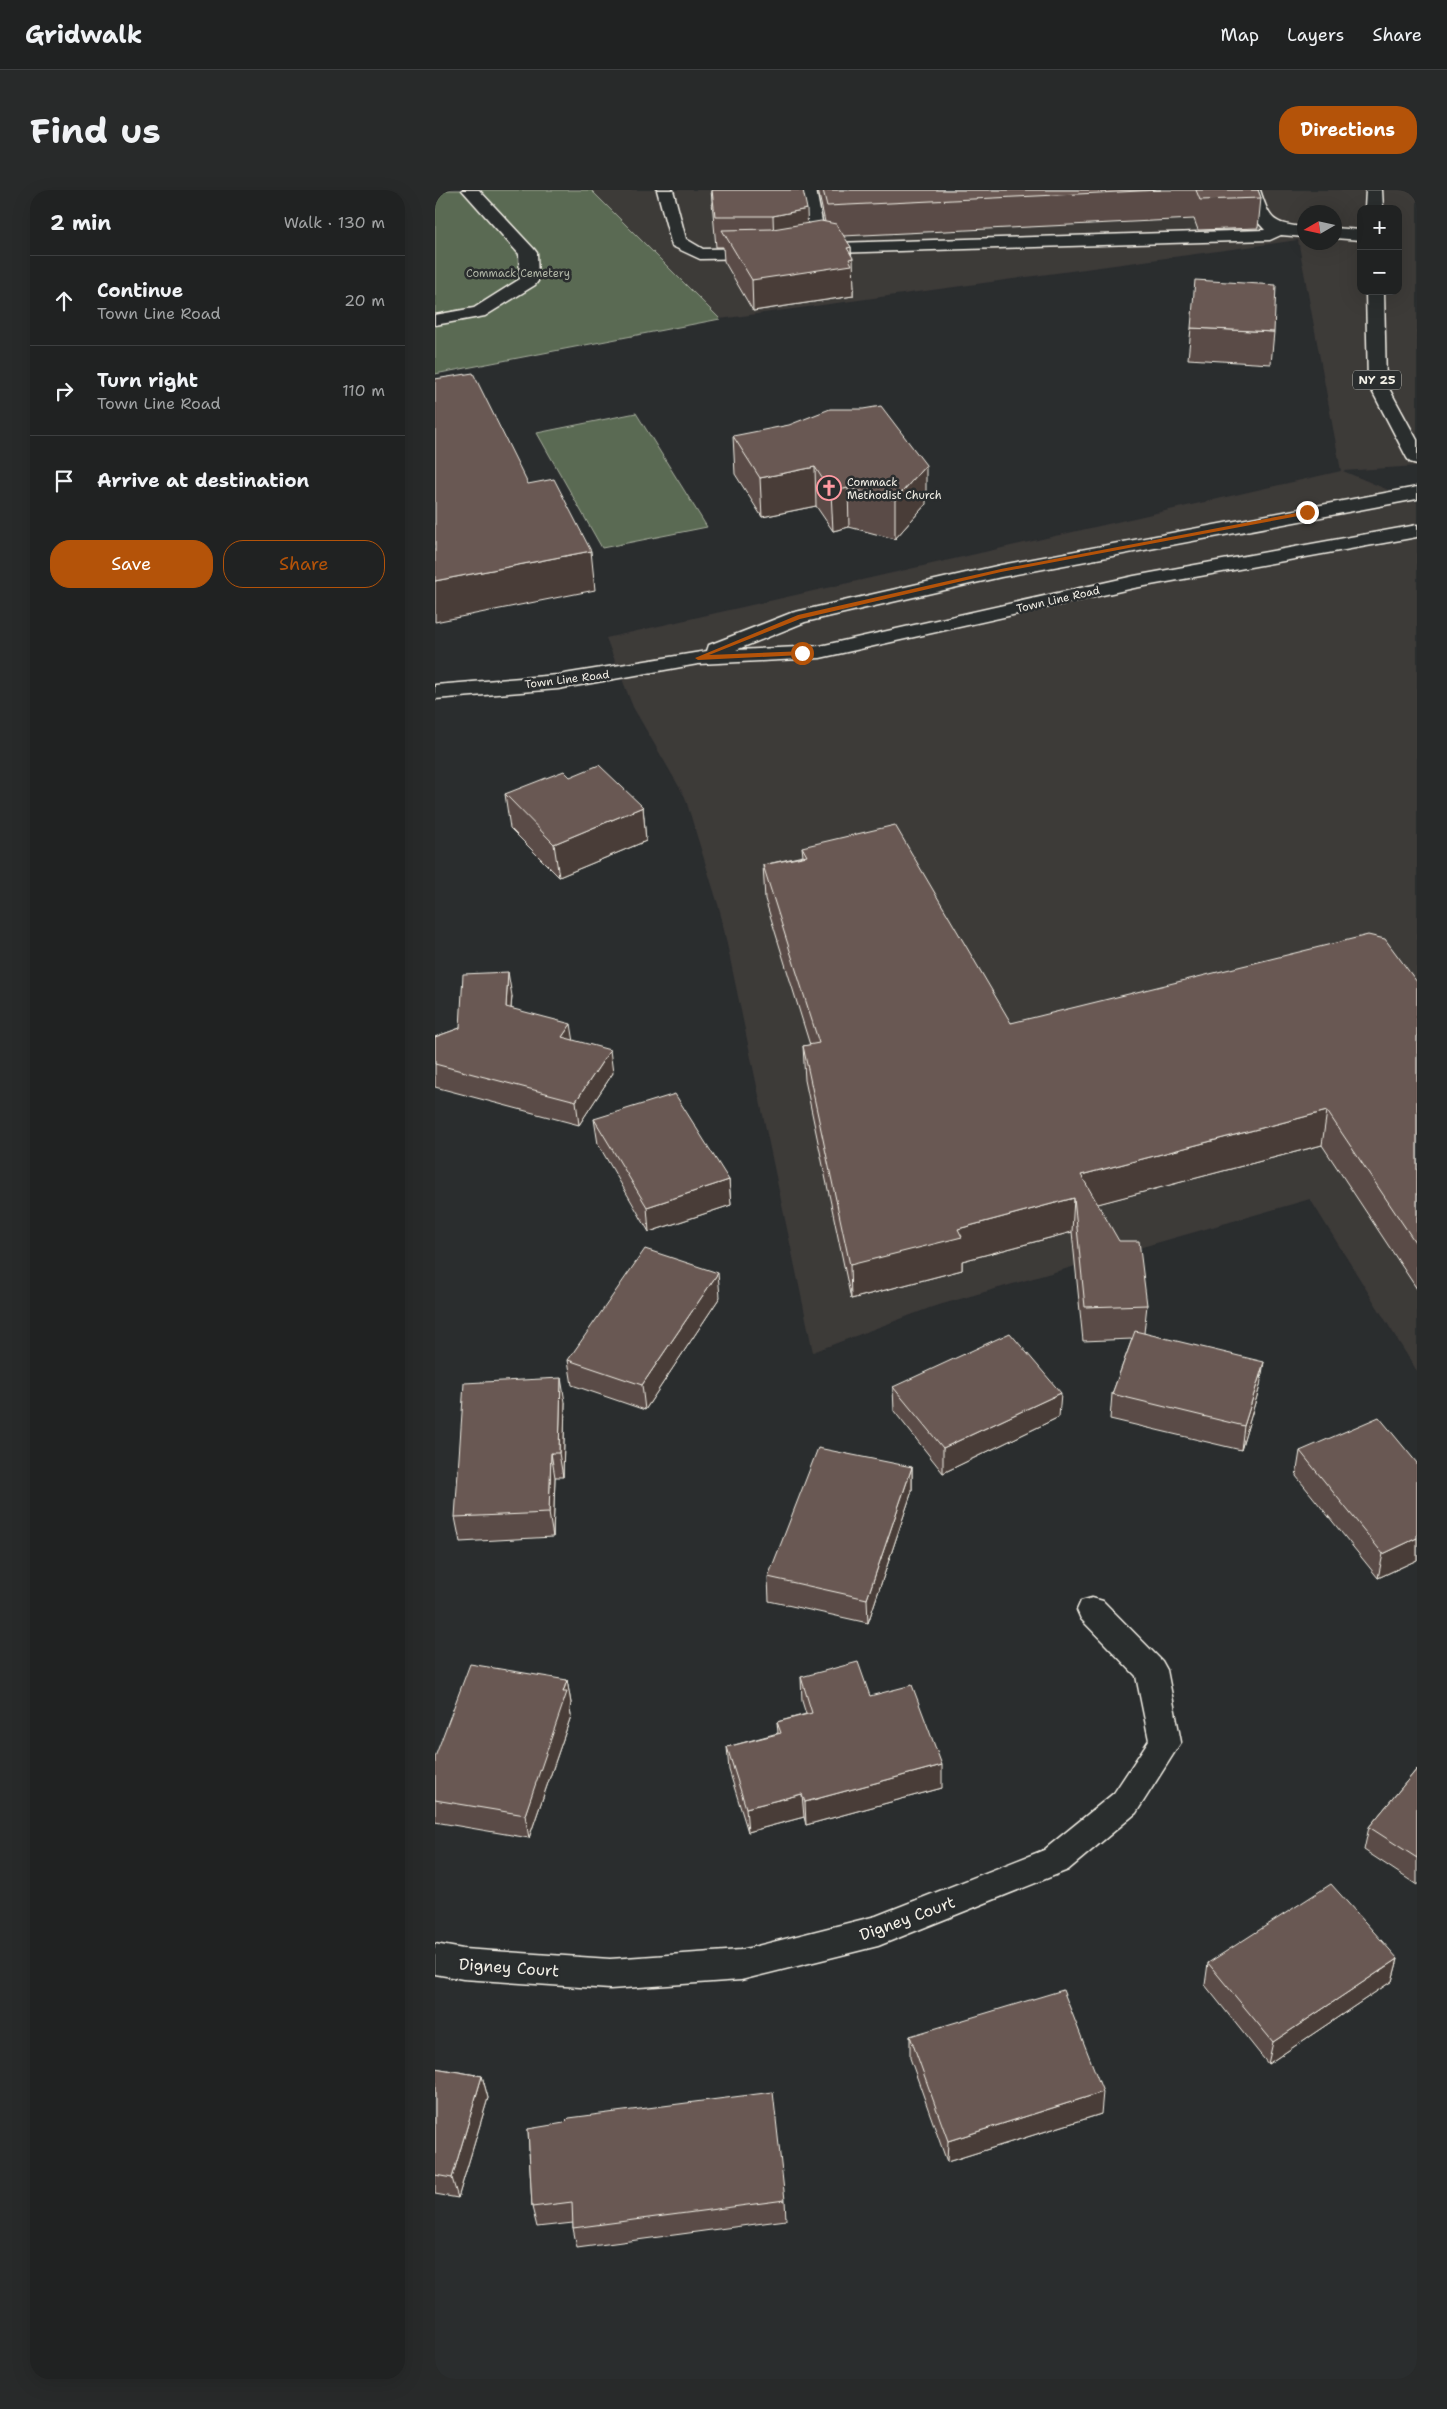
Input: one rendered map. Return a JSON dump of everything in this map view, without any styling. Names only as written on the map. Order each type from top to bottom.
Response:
[{"type":"main road","points":[[435,320],[479,312],[529,281],[529,252],[470,190]]},
{"type":"main road","points":[[665,190],[678,242],[700,254],[791,250],[825,244]]},
{"type":"main road","points":[[808,190],[817,239],[832,248],[1270,235],[1276,230]]},
{"type":"main road","points":[[1252,190],[1261,218],[1276,230],[1297,231]]},
{"type":"main road","points":[[1374,190],[1374,205]]},
{"type":"main road","points":[[1342,234],[1357,235]]},
{"type":"main road","name":"NY 25","points":[[1375,295],[1377,383],[1417,458]]},
{"type":"main road","name":"Town Line Road","points":[[698,658],[798,617],[1001,570],[1417,493]]},
{"type":"main road","name":"Town Line Road","points":[[435,692],[558,682],[698,658],[820,652],[1134,582],[1417,531]]},
{"type":"main road","name":"Digney Court","points":[[435,1959],[463,1964],[610,1974],[741,1965],[878,1931],[1056,1860],[1125,1803],[1165,1742],[1151,1670],[1092,1610]]},
{"type":"shaded area","points":[[591,190],[1417,190],[1417,466],[1343,471],[1417,502],[1417,1371],[1310,1199],[932,1307],[813,1352],[720,911],[685,797],[633,707],[606,638],[1341,471],[1300,250],[1342,250],[1342,205],[1297,205],[1297,240],[720,319]]},
{"type":"green space","name":"Commack Cemetery","points":[[435,190],[591,190],[720,319],[435,374]]},
{"type":"green space","points":[[636,413],[707,527],[602,548],[537,433]]},
{"type":"building","points":[[712,190],[803,190],[807,209],[773,216],[715,216]]},
{"type":"building","points":[[823,190],[1161,190],[827,206]]},
{"type":"building","points":[[1196,190],[1258,190],[1261,198],[1200,200]]},
{"type":"building","points":[[821,221],[836,224],[851,247],[847,248],[853,258],[849,259],[852,265],[752,280],[722,230],[773,229]]},
{"type":"building","points":[[1195,280],[1276,285],[1274,332],[1191,328]]},
{"type":"building","points":[[473,373],[528,484],[554,479],[591,551],[435,581],[435,379]]},
{"type":"building","points":[[881,406],[926,465],[895,500],[848,488],[831,492],[815,467],[760,478],[733,436],[789,425],[830,409],[863,409]]},
{"type":"building","points":[[599,765],[643,807],[554,844],[505,794],[564,771],[570,777]]},
{"type":"building","points":[[895,825],[1011,1023],[1368,935],[1385,939],[1417,982],[1417,1245],[1327,1111],[1081,1175],[1119,1241],[1139,1241],[1147,1305],[1085,1307],[1074,1198],[958,1229],[962,1237],[850,1265],[803,1046],[819,1043],[763,865],[807,856],[802,847]]},
{"type":"building","points":[[508,972],[506,1007],[571,1024],[562,1037],[610,1050],[576,1101],[435,1064],[435,1037],[460,1028],[463,974]]},
{"type":"building","points":[[675,1094],[729,1180],[647,1207],[594,1119]]},
{"type":"building","points":[[645,1249],[718,1273],[642,1385],[568,1360]]},
{"type":"building","points":[[1135,1331],[1264,1362],[1244,1426],[1112,1394]]},
{"type":"building","points":[[1010,1333],[1061,1393],[943,1448],[893,1387]]},
{"type":"building","points":[[561,1378],[559,1453],[551,1453],[549,1513],[455,1517],[464,1383]]},
{"type":"building","points":[[1379,1417],[1417,1463],[1417,1538],[1383,1554],[1300,1451]]},
{"type":"building","points":[[818,1448],[912,1467],[867,1599],[768,1577]]},
{"type":"building","points":[[858,1662],[870,1696],[912,1685],[942,1765],[805,1802],[802,1794],[746,1808],[727,1747],[781,1733],[777,1722],[812,1713],[801,1677]]},
{"type":"building","points":[[470,1664],[567,1680],[563,1692],[567,1692],[525,1815],[435,1800],[435,1757]]},
{"type":"building","points":[[1417,1769],[1417,1858],[1369,1827]]},
{"type":"building","points":[[1331,1884],[1398,1959],[1273,2042],[1208,1963]]},
{"type":"building","points":[[1063,1990],[1103,2092],[948,2141],[910,2036]]},
{"type":"building","points":[[435,2068],[482,2076],[452,2178],[435,2175]]},
{"type":"building","points":[[773,2092],[785,2200],[573,2228],[572,2202],[532,2207],[528,2129],[564,2123],[569,2118]]},
{"type":"place","name":"Commack Methodist Church","points":[[829,488]]},
{"type":"route","points":[[802,653],[698,658],[798,617],[1001,570],[1307,512]]}]
